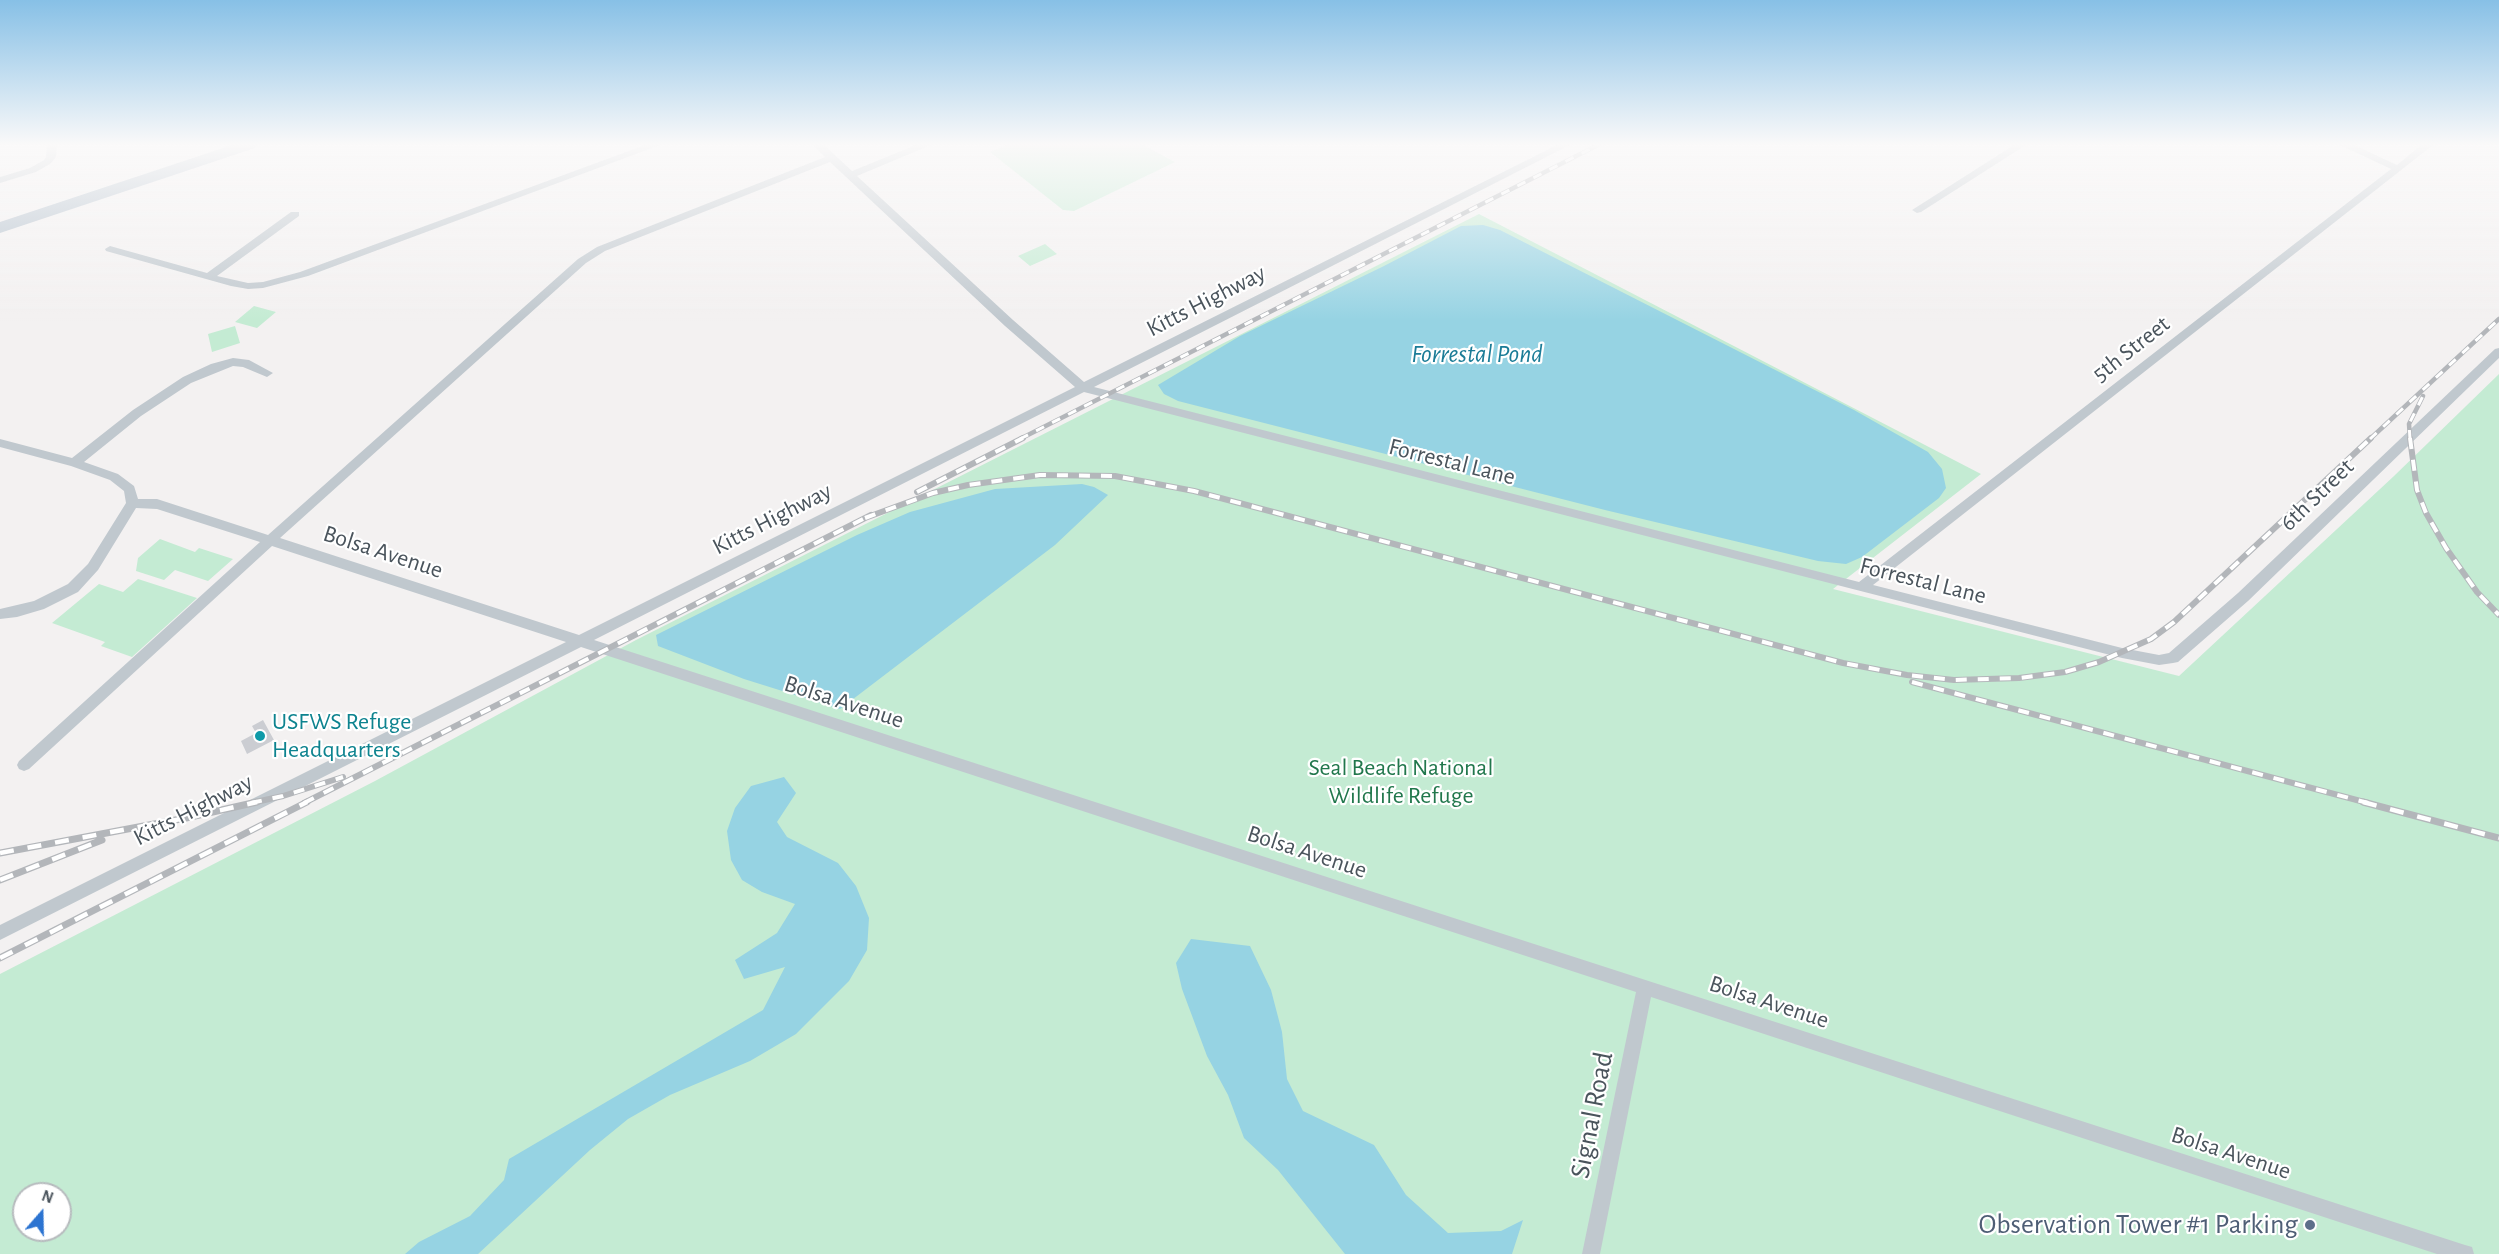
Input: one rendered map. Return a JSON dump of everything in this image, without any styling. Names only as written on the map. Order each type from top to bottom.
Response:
[{"type":"main road","points":[[0,217],[42,204]]},
{"type":"main road","points":[[0,228],[74,204]]},
{"type":"street","points":[[110,249],[248,286],[283,281],[497,204]]},
{"type":"street","points":[[24,765],[270,540],[582,261],[601,249],[716,204]]},
{"type":"street","name":"Forrestal Lane","points":[[881,204],[1083,388],[2122,653],[2159,660]]},
{"type":"street","name":"Kitts Highway","points":[[0,933],[1450,204]]},
{"type":"street","points":[[1917,210],[1928,204]]},
{"type":"street","name":"5th Street","points":[[1861,586],[2354,204]]},
{"type":"street","points":[[209,276],[295,214]]},
{"type":"street","name":"6th Street","points":[[2159,660],[2173,657],[2243,597],[2499,352]]},
{"type":"street","points":[[74,463],[144,408],[187,380],[215,367],[233,362],[245,363],[267,373]]},
{"type":"street","points":[[0,443],[74,463],[114,477],[130,489],[132,503],[93,567],[73,588],[39,605],[17,612],[0,614]]},
{"type":"street","name":"Bolsa Avenue","points":[[132,503],[157,504],[270,540],[2465,1254]]},
{"type":"street","name":"Signal Road","points":[[1592,1254],[1645,987]]},
{"type":"green space","points":[[1055,204],[1089,204],[1074,211],[1063,210]]},
{"type":"green space","name":"Seal Beach National Wildlife Refuge","points":[[1479,214],[1981,474],[1833,589],[2179,676],[2394,476],[2499,374],[2499,1254],[0,1254],[0,974],[375,781],[636,640]]},
{"type":"green space","points":[[1045,244],[1057,254],[1030,266],[1018,256]]},
{"type":"green space","points":[[254,306],[276,312],[257,328],[235,322]]},
{"type":"green space","points":[[235,326],[240,343],[212,352],[208,334]]},
{"type":"green space","points":[[160,539],[195,552],[199,548],[233,559],[208,581],[175,570],[164,580],[136,571],[138,558]]},
{"type":"green space","points":[[138,579],[197,598],[132,657],[101,646],[105,642],[52,623],[99,584],[123,592]]},
{"type":"water","name":"Forrestal Pond","points":[[1483,225],[1500,230],[1854,410],[1928,452],[1942,469],[1946,488],[1939,498],[1862,557],[1846,564],[1818,561],[1605,510],[1178,401],[1164,394],[1158,385],[1240,336],[1461,226]]},
{"type":"water","points":[[1082,484],[1094,487],[1108,495],[1055,545],[840,709],[744,679],[658,646],[656,635],[857,535],[910,512],[995,489]]},
{"type":"water","points":[[784,777],[796,793],[777,822],[787,837],[838,863],[856,886],[869,918],[867,950],[849,981],[796,1034],[750,1061],[670,1095],[628,1119],[590,1150],[478,1254],[405,1254],[419,1242],[470,1216],[504,1180],[509,1159],[763,1010],[785,967],[744,979],[735,960],[777,933],[795,904],[762,892],[742,880],[731,860],[727,831],[735,808],[751,786]]},
{"type":"water","points":[[1191,939],[1250,946],[1271,990],[1282,1032],[1287,1079],[1303,1111],[1374,1145],[1406,1195],[1448,1233],[1501,1231],[1523,1220],[1512,1254],[1345,1254],[1278,1170],[1244,1138],[1228,1095],[1207,1056],[1182,989],[1176,963]]},
{"type":"building","name":"USFWS Refuge Headquarters","points":[[263,720],[274,740],[247,754],[241,741],[256,733],[252,726]]},
{"type":"railway","points":[[1020,439],[1483,204]]},
{"type":"railway","points":[[2370,439],[2499,319]]},
{"type":"railway","points":[[2410,439],[2409,424],[2423,396]]},
{"type":"railway","points":[[917,492],[1023,438]]},
{"type":"railway","points":[[865,518],[933,493],[968,485],[1040,475],[1115,476],[1194,491],[1843,663],[1907,675],[1954,680],[2019,678],[2065,672],[2099,662],[2151,639],[2174,622],[2371,438]]},
{"type":"railway","points":[[2410,438],[2417,490],[2426,513],[2446,548],[2477,592],[2499,615]]},
{"type":"railway","points":[[865,518],[871,515]]},
{"type":"railway","points":[[304,803],[865,518]]},
{"type":"railway","points":[[1912,682],[2368,803]]},
{"type":"railway","points":[[251,803],[283,796],[343,777]]},
{"type":"railway","points":[[0,853],[186,818],[257,802]]},
{"type":"railway","points":[[0,958],[307,802]]},
{"type":"railway","points":[[2363,802],[2499,838]]},
{"type":"railway","points":[[0,880],[102,840]]},
{"type":"place","name":"USFWS Refuge Headquarters","points":[[260,736]]},
{"type":"place","name":"Observation Tower #1 Parking","points":[[2310,1225]]}]
